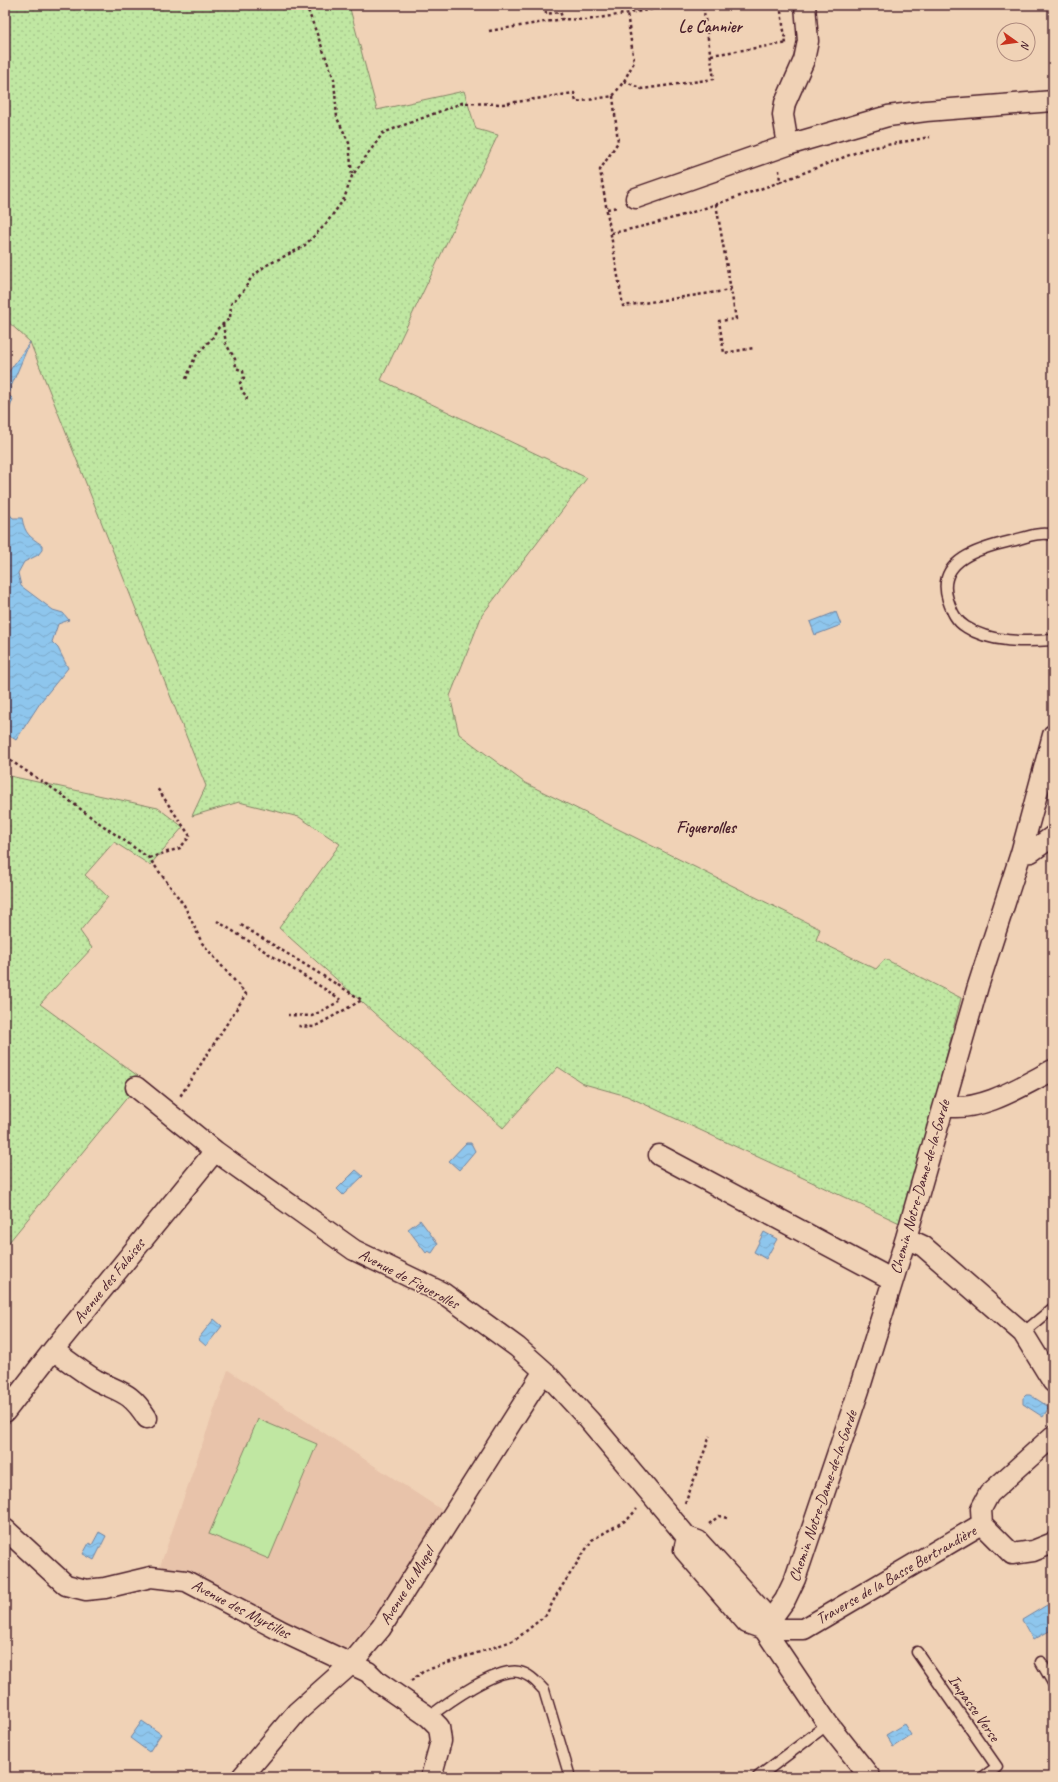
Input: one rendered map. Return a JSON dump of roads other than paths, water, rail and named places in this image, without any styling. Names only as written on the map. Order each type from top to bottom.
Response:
[{"type":"street","points":[[782,147],[784,103],[804,60],[808,41],[805,5]]},
{"type":"street","points":[[636,198],[782,147],[888,116],[926,111],[1053,101]]},
{"type":"street","name":"Chemin Notre-Dame-de-la-Garde","points":[[764,1629],[785,1600],[795,1579],[859,1390],[906,1238],[978,986],[1021,853],[1053,735]]},
{"type":"street","points":[[1021,853],[1031,852],[1053,836]]},
{"type":"street","points":[[944,1106],[957,1107],[992,1101],[1053,1070]]},
{"type":"street","name":"Avenue de Figuerolles","points":[[136,1087],[215,1151],[354,1250],[443,1293],[518,1347],[544,1371],[589,1420],[687,1537],[684,1550],[748,1623],[764,1629]]},
{"type":"street","name":"Avenue des Falaises","points":[[5,1412],[53,1350],[215,1151]]},
{"type":"street","points":[[659,1155],[893,1280]]},
{"type":"street","points":[[906,1238],[923,1246],[1023,1334],[1053,1382]]},
{"type":"street","points":[[53,1350],[96,1379],[126,1393],[138,1404],[147,1418]]},
{"type":"street","name":"Avenue du Mugel","points":[[242,1777],[297,1712],[350,1665],[381,1628],[544,1371]]},
{"type":"street","name":"Traverse de la Basse Bertrandière","points":[[764,1629],[804,1629],[982,1524],[981,1509],[989,1494],[1053,1436]]},
{"type":"street","points":[[982,1524],[1012,1554],[1033,1551],[1053,1543]]},
{"type":"street","name":"Avenue des Myrtilles","points":[[5,1529],[66,1585],[86,1590],[105,1588],[151,1577],[186,1581],[283,1632],[350,1665],[368,1672],[378,1682],[429,1717]]},
{"type":"street","points":[[764,1629],[828,1724],[870,1777]]},
{"type":"street","points":[[429,1717],[439,1727],[441,1742],[431,1777]]},
{"type":"lane","points":[[1053,535],[1042,534],[987,547],[974,552],[951,568],[946,579],[945,592],[953,614],[966,628],[990,636],[1017,641],[1053,640]]},
{"type":"lane","points":[[1023,1334],[1053,1308]]},
{"type":"lane","name":"Impasse Verse","points":[[917,1652],[997,1767],[983,1777]]},
{"type":"lane","points":[[1041,1662],[1053,1683]]},
{"type":"lane","points":[[429,1717],[456,1696],[503,1673],[520,1672],[534,1679],[544,1690],[570,1777]]},
{"type":"lane","points":[[758,1777],[828,1724]]},
{"type":"water","points":[[30,342],[8,394],[13,399],[5,421],[5,377]]},
{"type":"water","points":[[5,509],[13,518],[22,518],[28,534],[42,545],[42,550],[38,555],[24,562],[18,573],[21,586],[53,610],[63,613],[69,620],[58,624],[52,642],[58,648],[68,668],[42,700],[16,740],[5,733]]},
{"type":"water","points":[[836,612],[841,625],[815,635],[810,622]]},
{"type":"water","points":[[466,1143],[471,1143],[475,1151],[459,1170],[449,1161]]},
{"type":"water","points":[[356,1170],[363,1176],[343,1195],[337,1189]]},
{"type":"water","points":[[420,1220],[438,1244],[432,1253],[428,1251],[426,1253],[408,1229]]},
{"type":"water","points":[[764,1232],[777,1239],[766,1259],[754,1252]]},
{"type":"water","points":[[214,1319],[222,1326],[206,1346],[198,1339]]},
{"type":"water","points":[[1026,1395],[1030,1395],[1049,1407],[1043,1417],[1023,1404],[1023,1398]]},
{"type":"water","points":[[99,1532],[106,1536],[94,1560],[83,1554],[89,1543],[92,1545]]},
{"type":"water","points":[[1047,1605],[1053,1615],[1053,1629],[1033,1640],[1022,1620]]},
{"type":"water","points":[[142,1721],[161,1734],[149,1752],[130,1738]]},
{"type":"water","points":[[904,1724],[911,1735],[893,1747],[886,1735]]},
{"type":"district","name":"Le Cannier","points":[[710,26]]},
{"type":"district","name":"Figuerolles","points":[[706,827]]}]
